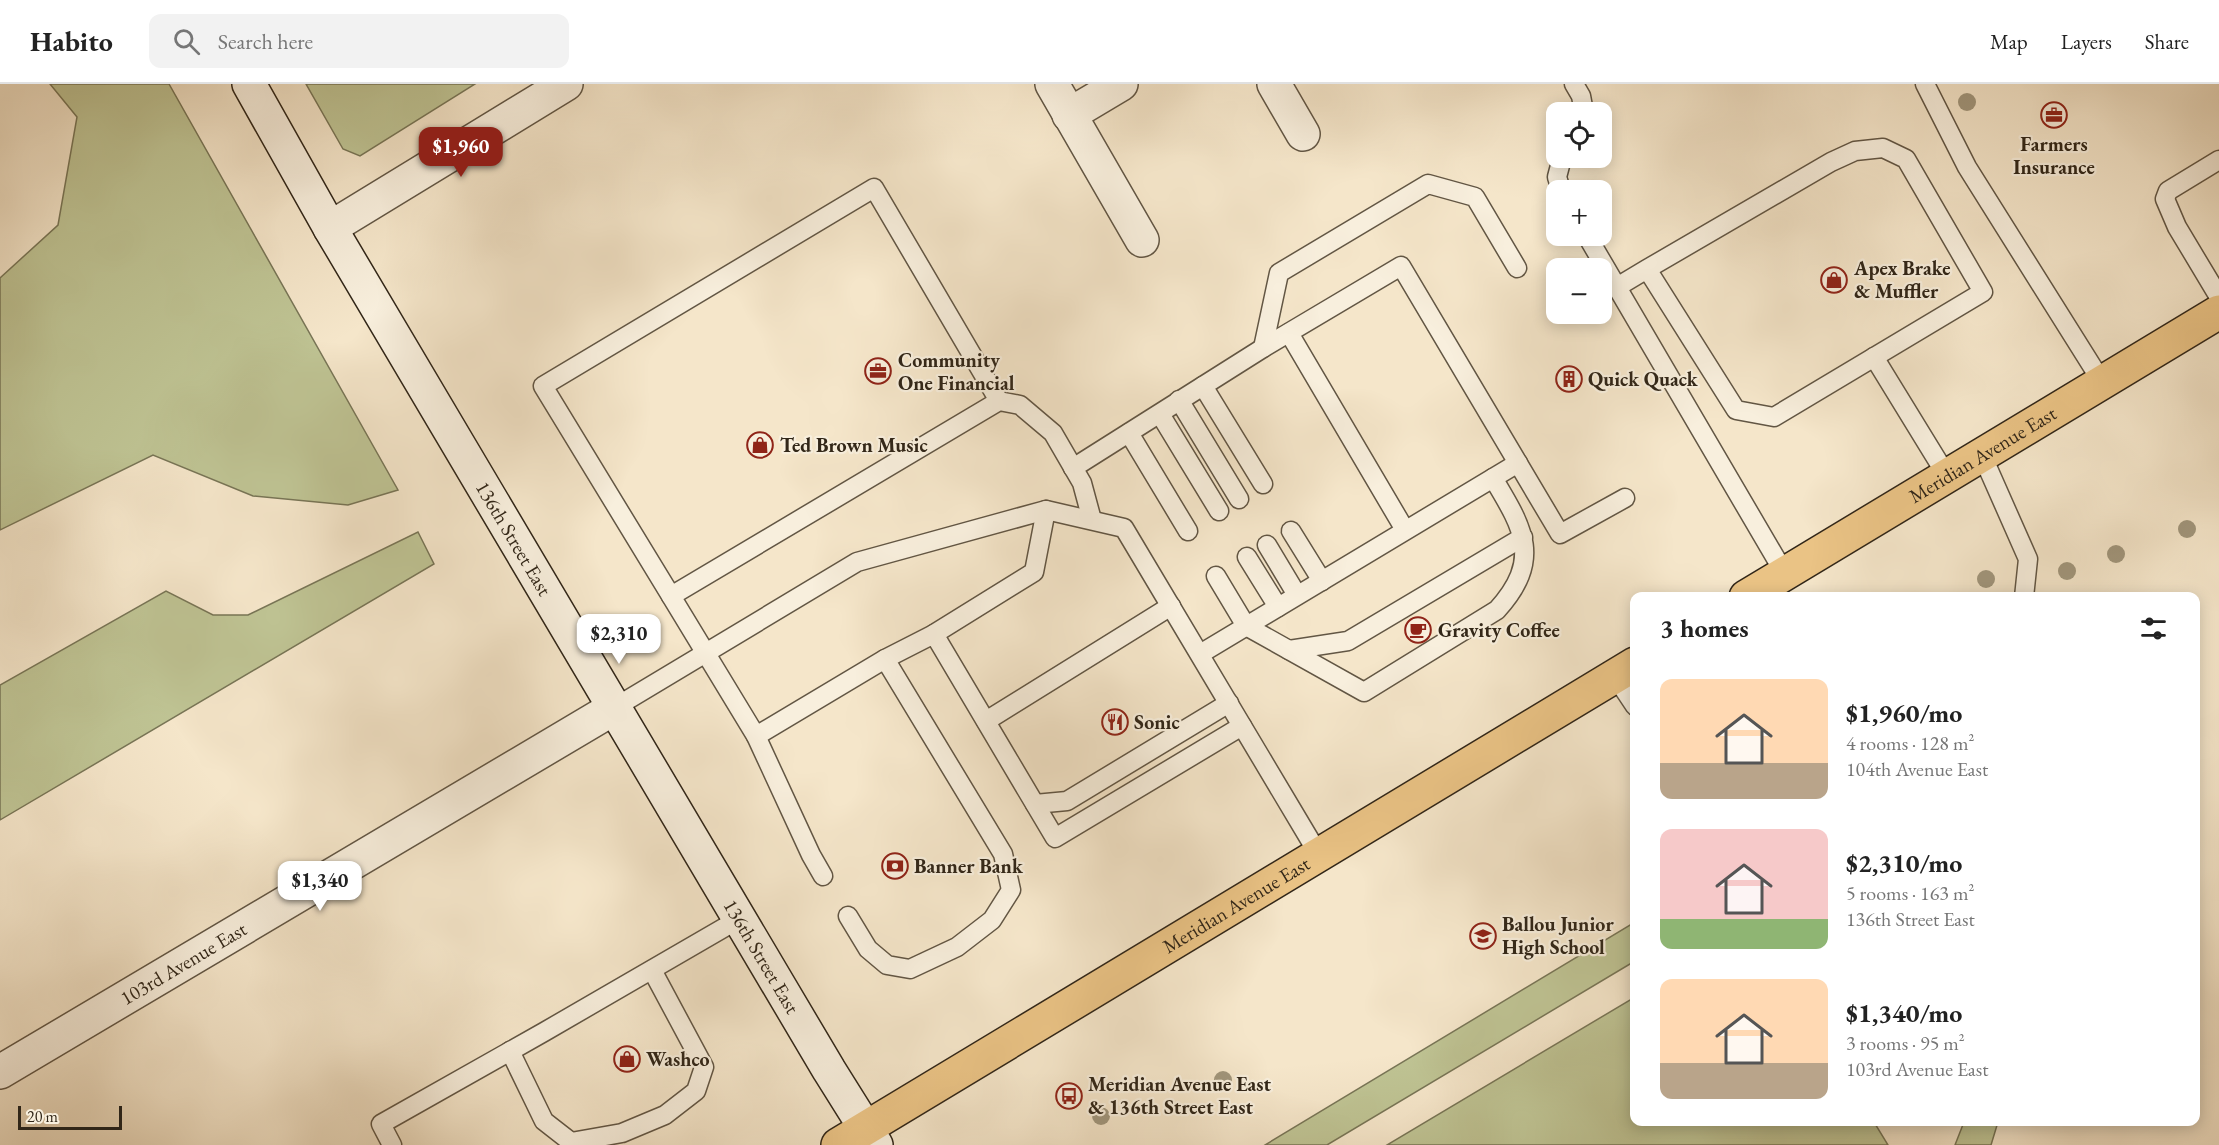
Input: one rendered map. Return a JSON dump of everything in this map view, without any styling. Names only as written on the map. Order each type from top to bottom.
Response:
[{"type":"main road","name":"Meridian Avenue East","points":[[1754,592],[2219,312]]},
{"type":"main road","name":"Meridian Avenue East","points":[[838,1145],[871,1137],[1319,855],[1625,670]]},
{"type":"street","name":"136th Street East","points":[[249,84],[330,228],[739,919],[871,1137]]},
{"type":"street","points":[[330,228],[566,84]]},
{"type":"street","points":[[1052,84],[1142,240]]},
{"type":"street","points":[[1069,115],[1121,84]]},
{"type":"street","points":[[1274,84],[1303,134]]},
{"type":"street","name":"103rd Avenue East","points":[[0,1072],[615,708]]},
{"type":"lane","points":[[1574,84],[1582,102]]},
{"type":"lane","points":[[1925,84],[1967,167],[2102,382]]},
{"type":"lane","points":[[1617,287],[1647,269],[1831,162],[1855,151],[1883,148],[1906,159],[1983,292],[1774,417],[1736,410],[1647,269]]},
{"type":"lane","points":[[2219,160],[2168,191],[2165,199],[2177,227],[2219,297]]},
{"type":"lane","points":[[1263,348],[1279,273],[1428,184],[1475,197],[1517,268]]},
{"type":"lane","points":[[823,876],[756,736],[543,386],[874,188],[999,401]]},
{"type":"lane","points":[[1593,246],[1785,573]]},
{"type":"lane","points":[[1073,468],[1263,348],[1401,266],[1560,534],[1625,498]]},
{"type":"lane","points":[[1289,333],[1405,530]]},
{"type":"lane","points":[[1874,357],[1947,476]]},
{"type":"lane","points":[[1203,386],[1263,484]]},
{"type":"lane","points":[[1179,400],[1239,499]]},
{"type":"lane","points":[[671,596],[999,401],[1020,405],[1053,433],[1082,483],[1092,520]]},
{"type":"lane","points":[[1160,414],[1219,512]]},
{"type":"lane","points":[[1129,433],[1188,531]]},
{"type":"lane","points":[[1982,455],[2028,559],[2025,592]]},
{"type":"lane","points":[[1200,654],[1518,463]]},
{"type":"lane","points":[[1216,576],[1246,626],[1364,692],[1497,610],[1509,596],[1523,564],[1523,537],[1518,519],[1493,478]]},
{"type":"lane","points":[[615,708],[857,562],[1047,510],[1124,528],[1319,855]]},
{"type":"lane","points":[[756,736],[885,659],[934,634],[1034,572],[1047,510]]},
{"type":"lane","points":[[1291,531],[1322,580]]},
{"type":"lane","points":[[1288,650],[1348,641],[1523,537]]},
{"type":"lane","points":[[1268,545],[1298,595]]},
{"type":"lane","points":[[1247,557],[1278,607]]},
{"type":"lane","points":[[986,721],[1171,606]]},
{"type":"lane","points":[[934,634],[1055,838],[1242,726]]},
{"type":"lane","points":[[848,916],[868,949],[887,965],[910,969],[957,947],[992,920],[1011,890],[1003,854],[885,659]]},
{"type":"lane","points":[[1625,670],[1630,688]]},
{"type":"lane","points":[[1035,804],[1067,801],[1228,703]]},
{"type":"lane","points":[[392,1145],[381,1124],[739,919]]},
{"type":"lane","points":[[510,1051],[544,1121],[572,1143],[622,1133],[665,1115],[696,1091],[704,1067],[652,970]]},
{"type":"green space","points":[[50,84],[169,84],[398,490],[348,505],[253,496],[153,455],[0,530],[0,278],[58,225],[77,117]]},
{"type":"green space","points":[[306,84],[475,84],[360,156],[343,149]]},
{"type":"green space","points":[[418,532],[434,564],[0,820],[0,685],[166,591],[213,615],[248,615]]},
{"type":"green space","points":[[1630,925],[1630,964],[1327,1145],[1265,1145]]},
{"type":"green space","points":[[1630,1000],[1630,1126],[1876,1126],[1888,1145],[1387,1145]]},
{"type":"green space","points":[[1962,1126],[1997,1126],[1991,1145],[1955,1145]]},
{"type":"place","name":"Farmers Insurance","points":[[2054,115]]},
{"type":"place","name":"Apex Brake & Muffler","points":[[1834,280]]},
{"type":"place","name":"Community One Financial","points":[[878,371]]},
{"type":"place","name":"Quick Quack","points":[[1569,379]]},
{"type":"place","name":"Ted Brown Music","points":[[760,445]]},
{"type":"place","name":"Gravity Coffee","points":[[1418,630]]},
{"type":"place","name":"Sonic","points":[[1115,722]]},
{"type":"place","name":"Banner Bank","points":[[895,866]]},
{"type":"place","name":"Ballou Junior High School","points":[[1483,936]]},
{"type":"place","name":"Washco","points":[[627,1059]]},
{"type":"place","name":"Meridian Avenue East & 136th Street East","points":[[1069,1096]]}]
